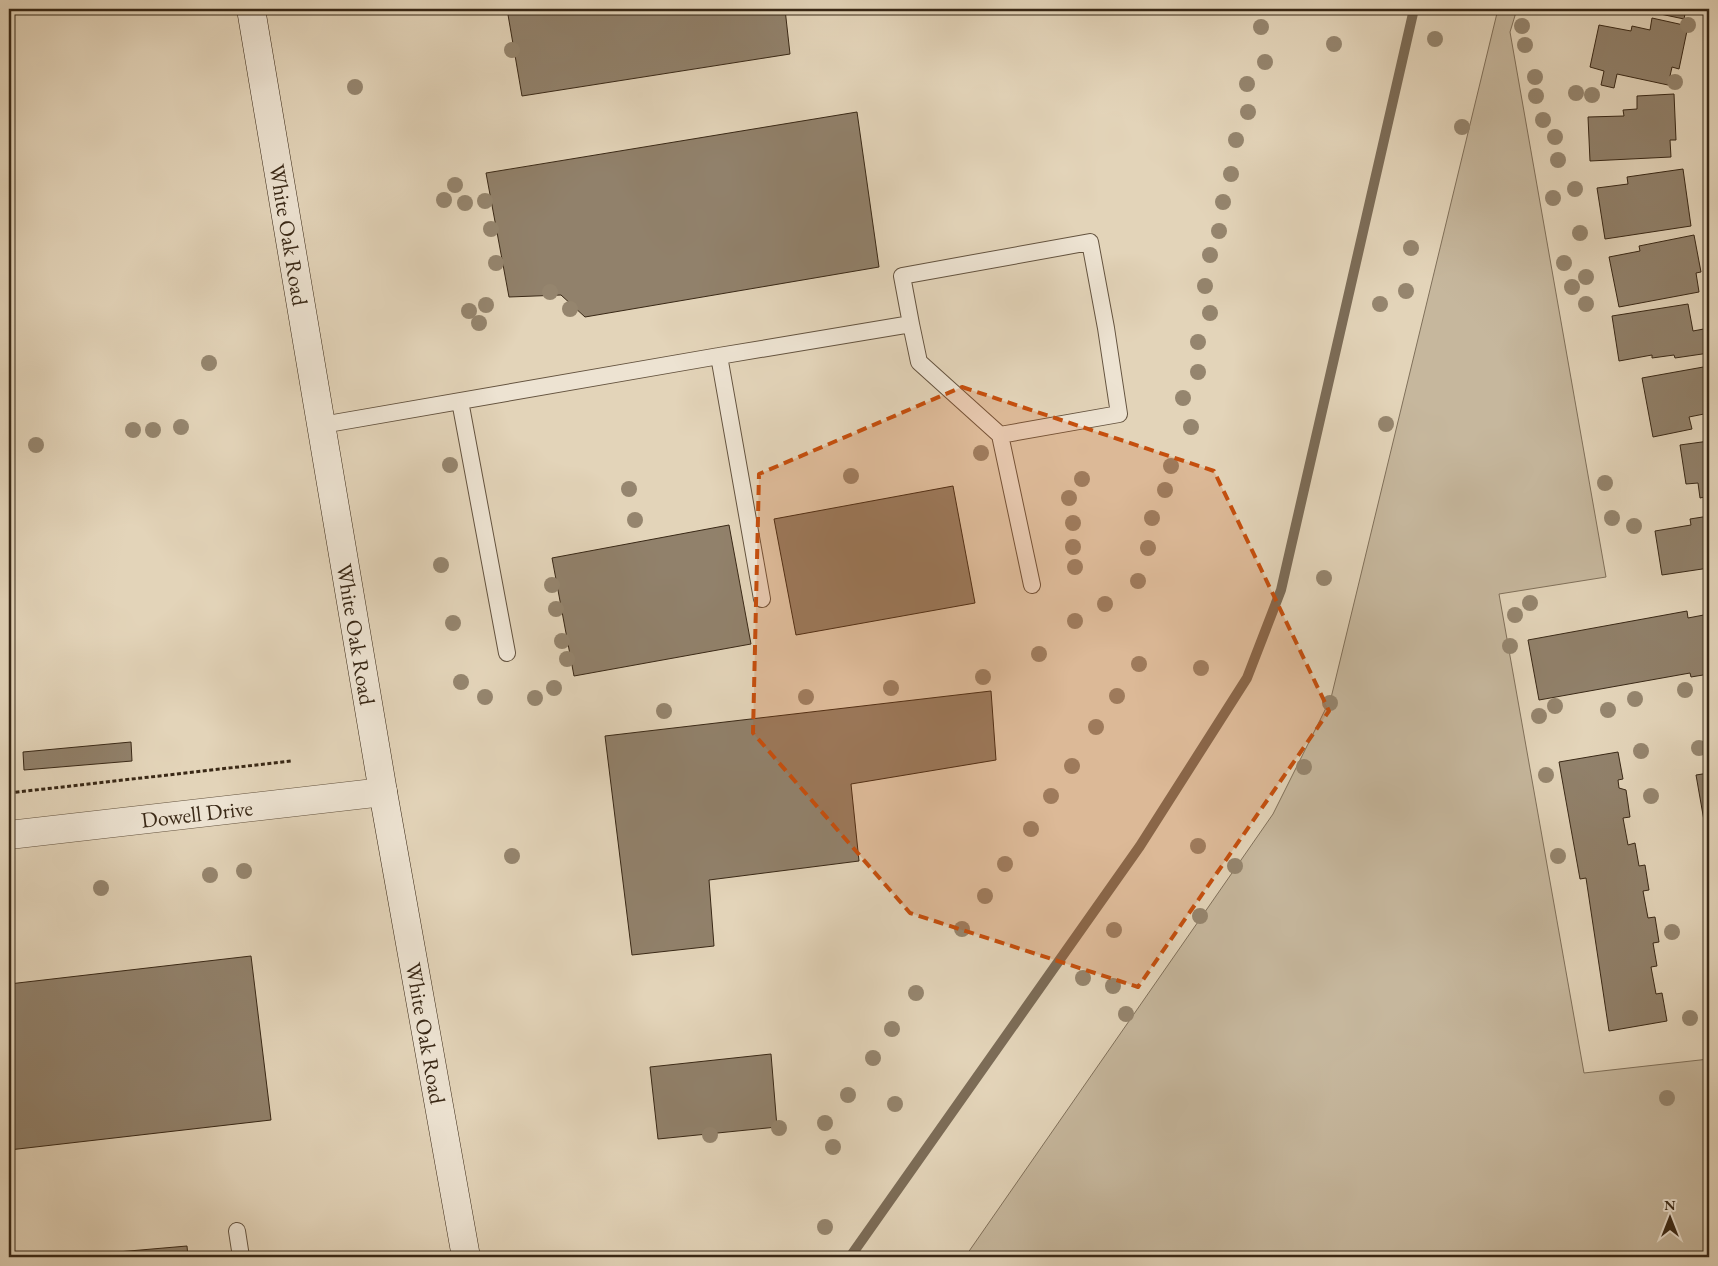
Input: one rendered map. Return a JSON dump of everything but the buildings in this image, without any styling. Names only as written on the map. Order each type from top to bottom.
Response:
[{"type":"street","name":"White Oak Road","points":[[251,9],[383,792],[466,1257]]},
{"type":"street","name":"Dowell Drive","points":[[9,835],[383,792]]},
{"type":"lane","points":[[1000,435],[1119,414],[1090,242],[902,276],[919,362],[1000,435],[1032,585]]},
{"type":"lane","points":[[322,425],[911,324]]},
{"type":"lane","points":[[719,356],[762,599]]},
{"type":"lane","points":[[460,400],[507,653]]},
{"type":"lane","points":[[238,1232],[241,1257]]},
{"type":"path","points":[[9,793],[291,761]]},
{"type":"highlighted area","points":[[962,387],[1214,471],[1329,711],[1138,987],[910,913],[753,733],[759,474]]},
{"type":"shaded area","points":[[1498,9],[1517,9],[1510,32],[1606,577],[1499,594],[1584,1073],[1709,1059],[1709,1257],[965,1257],[1273,814],[1331,698]]},
{"type":"waterway","points":[[850,1257],[1140,846],[1247,678],[1281,590],[1414,9]]}]
